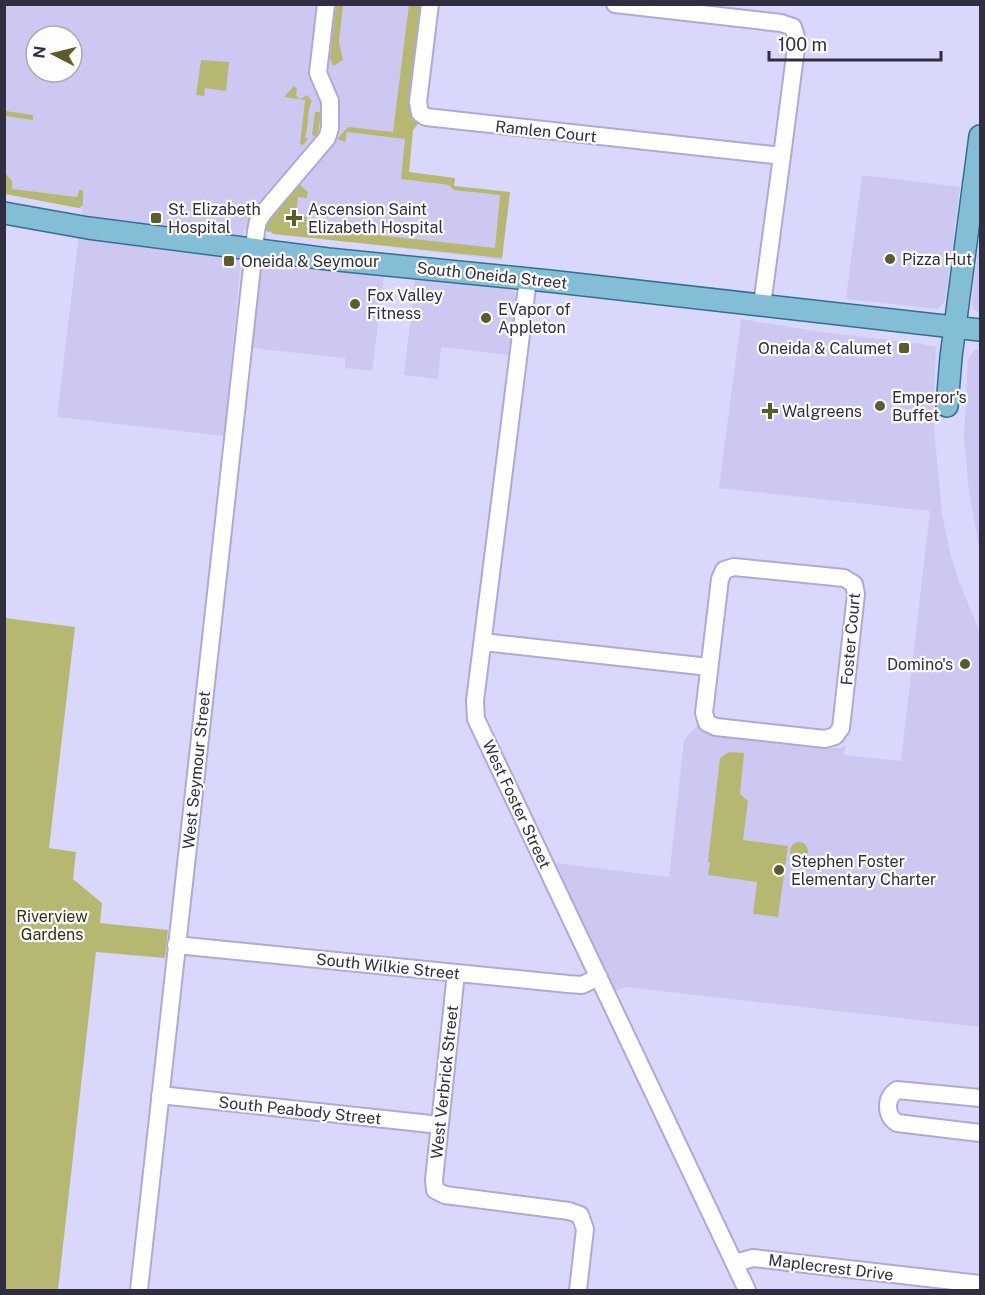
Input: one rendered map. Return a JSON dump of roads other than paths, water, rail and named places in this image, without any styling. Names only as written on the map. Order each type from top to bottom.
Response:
[{"type":"main road","points":[[947,406],[955,327],[981,136]]},
{"type":"main road","name":"South Oneida Street","points":[[4,213],[88,228],[328,259],[981,330]]},
{"type":"street","name":"West Seymour Street","points":[[139,1290],[253,249],[258,221],[327,138],[330,128],[330,101],[318,73],[326,4]]},
{"type":"street","name":"Ramlen Court","points":[[429,4],[418,106],[420,113],[426,117],[782,156]]},
{"type":"street","points":[[615,4],[781,23],[793,27],[797,40],[762,305]]},
{"type":"street","name":"West Foster Street","points":[[528,279],[475,701],[476,719],[747,1290]]},
{"type":"street","name":"Foster Court","points":[[734,567],[844,578],[854,584],[856,594],[841,728],[835,736],[825,739],[711,726],[707,723],[704,713],[709,667],[720,579],[724,570],[734,567]]},
{"type":"street","points":[[483,642],[709,667]]},
{"type":"street","name":"South Wilkie Street","points":[[176,945],[582,985],[598,977]]},
{"type":"street","name":"West Verbrick Street","points":[[456,973],[434,1180],[435,1190],[445,1196],[569,1211],[580,1215],[585,1229],[578,1290]]},
{"type":"street","points":[[981,1098],[897,1090],[892,1093],[888,1112],[890,1118],[897,1123],[981,1133]]},
{"type":"street","name":"South Peabody Street","points":[[160,1095],[440,1125]]},
{"type":"street","name":"Maplecrest Drive","points":[[735,1263],[753,1258],[981,1284]]},
{"type":"place","name":"St. Elizabeth Hospital","points":[[156,218]]},
{"type":"place","name":"Ascension Saint Elizabeth Hospital","points":[[294,218]]},
{"type":"place","name":"Pizza Hut","points":[[890,259]]},
{"type":"place","name":"Oneida & Seymour","points":[[229,261]]},
{"type":"place","name":"Fox Valley Fitness","points":[[355,304]]},
{"type":"place","name":"EVapor of Appleton","points":[[486,318]]},
{"type":"place","name":"Oneida & Calumet","points":[[904,348]]},
{"type":"place","name":"Emperor's Buffet","points":[[880,406]]},
{"type":"place","name":"Walgreens","points":[[770,411]]},
{"type":"place","name":"Domino's","points":[[965,664]]},
{"type":"place","name":"Stephen Foster Elementary Charter","points":[[779,870]]},
{"type":"park label","name":"Riverview Gardens","points":[[52,925]]}]
